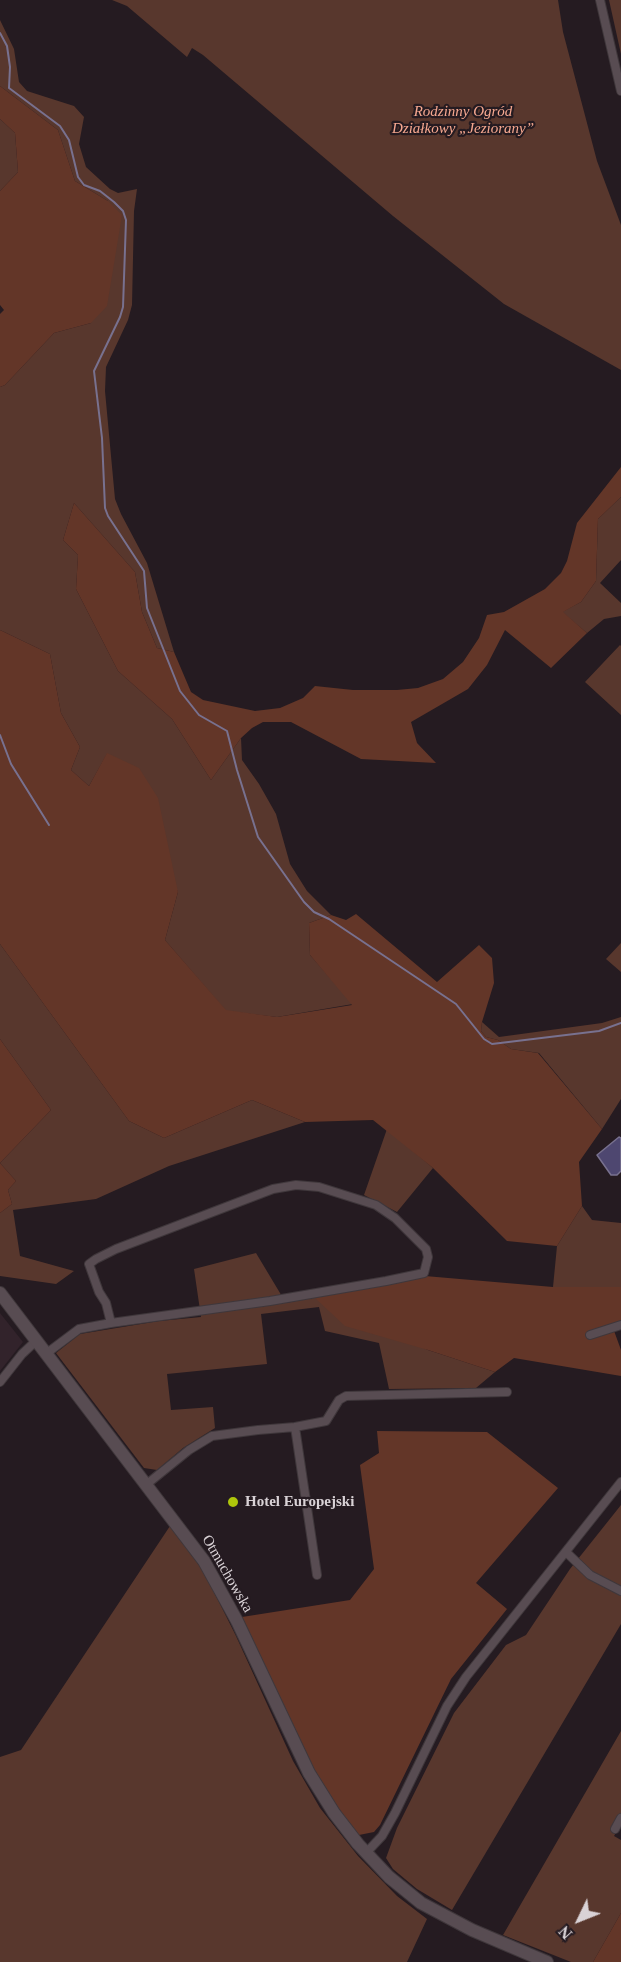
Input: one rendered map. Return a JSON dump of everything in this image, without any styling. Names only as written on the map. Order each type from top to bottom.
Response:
[{"type":"main road","name":"Otmuchowska","points":[[0,1293],[214,1575],[309,1773],[334,1813],[366,1853],[421,1903],[450,1920],[547,1962]]},
{"type":"street","points":[[600,0],[621,91]]},
{"type":"street","points":[[47,1353],[79,1329],[387,1281],[424,1273],[428,1257],[426,1249],[395,1218],[376,1205],[319,1187],[296,1185],[273,1189],[116,1249],[89,1264],[99,1292],[106,1303],[111,1323]]},
{"type":"street","points":[[590,1335],[621,1324]]},
{"type":"street","points":[[0,1382],[36,1340]]},
{"type":"street","points":[[147,1484],[189,1450],[212,1436],[295,1428],[326,1421],[339,1400],[346,1395],[507,1392]]},
{"type":"street","points":[[295,1428],[317,1575]]},
{"type":"street","points":[[366,1853],[386,1829],[447,1706],[466,1677],[621,1482]]},
{"type":"street","points":[[566,1552],[590,1575],[621,1591]]},
{"type":"street","points":[[615,1829],[621,1818]]},
{"type":"shaded area","points":[[0,86],[58,130],[75,181],[108,201],[122,215],[107,306],[91,323],[54,333],[5,385],[0,387],[0,314],[4,310],[0,305],[0,191],[18,172],[15,133],[0,119]]},
{"type":"shaded area","points":[[621,467],[621,497],[598,519],[596,581],[581,602],[563,612],[587,633],[551,668],[505,630],[487,665],[468,689],[411,722],[417,743],[436,763],[361,759],[291,722],[263,722],[241,738],[211,780],[172,719],[118,671],[76,589],[78,555],[63,540],[74,503],[135,572],[142,612],[157,648],[174,652],[191,692],[203,700],[255,711],[280,708],[303,698],[315,686],[353,690],[397,690],[418,688],[443,679],[463,662],[479,638],[487,615],[504,612],[545,589],[561,573],[567,561],[577,523]]},
{"type":"shaded area","points":[[0,630],[50,654],[61,713],[80,747],[71,770],[89,786],[107,753],[139,768],[158,798],[178,892],[165,940],[226,1010],[277,1017],[352,1005],[310,955],[309,923],[331,915],[346,920],[356,914],[437,982],[479,945],[492,958],[494,983],[481,1031],[486,1037],[498,1040],[511,1049],[538,1053],[602,1129],[579,1162],[582,1206],[557,1246],[507,1241],[433,1168],[373,1120],[305,1122],[252,1100],[164,1138],[129,1121],[0,944]]},
{"type":"shaded area","points":[[0,1039],[51,1110],[0,1163]]},
{"type":"shaded area","points":[[619,1137],[621,1138],[621,1171],[617,1175],[611,1175],[597,1155]]},
{"type":"shaded area","points":[[0,1163],[16,1181],[8,1190],[12,1204],[0,1213]]},
{"type":"shaded area","points":[[425,1276],[553,1287],[621,1287],[621,1324],[613,1328],[621,1350],[621,1376],[514,1358],[495,1372],[345,1326],[314,1297]]},
{"type":"shaded area","points":[[0,1313],[23,1342],[0,1371]]},
{"type":"shaded area","points":[[377,1431],[487,1432],[558,1488],[476,1583],[507,1609],[451,1679],[380,1825],[374,1832],[359,1835],[316,1776],[242,1617],[350,1600],[374,1569],[360,1465],[379,1453]]},
{"type":"shaded area","points":[[621,1913],[621,1962],[593,1962]]},
{"type":"green space","name":"Rodzinny Ogród Działkowy „Jeziorany”","points":[[112,0],[558,0],[563,32],[597,161],[621,225],[621,370],[504,304],[393,216],[203,55],[192,48],[187,57],[127,6]]},
{"type":"green space","points":[[609,0],[621,0],[621,54]]},
{"type":"green space","points":[[0,20],[14,49],[19,82],[27,91],[74,106],[84,117],[79,144],[86,167],[110,189],[118,193],[137,189],[134,211],[132,305],[128,320],[106,367],[105,391],[115,499],[147,563],[174,652],[157,648],[142,612],[135,572],[74,503],[63,540],[78,555],[76,589],[118,671],[172,719],[211,780],[241,738],[242,760],[276,814],[290,864],[307,891],[331,915],[309,923],[310,955],[353,1004],[277,1017],[226,1011],[165,940],[178,892],[107,754],[89,786],[71,770],[80,747],[61,713],[50,654],[0,630],[0,387],[5,385],[54,333],[91,323],[108,201],[75,181],[58,130],[0,86]]},
{"type":"green space","points":[[0,119],[15,133],[18,172],[0,191]]},
{"type":"green space","points":[[621,497],[621,560],[600,583],[621,603],[621,616],[604,619],[587,633],[562,612],[581,602],[596,581],[598,519]]},
{"type":"green space","points":[[621,646],[621,715],[585,682]]},
{"type":"green space","points":[[621,943],[621,972],[606,959]]},
{"type":"green space","points":[[0,944],[129,1121],[164,1138],[252,1100],[305,1122],[169,1166],[96,1199],[13,1210],[20,1256],[74,1271],[56,1284],[0,1276],[0,1213],[12,1204],[8,1190],[16,1181],[0,1163],[51,1110],[0,1039]]},
{"type":"green space","points":[[621,1017],[621,1099],[602,1129],[539,1053],[511,1049],[498,1040],[486,1037],[481,1031],[482,1022],[499,1037],[602,1023]]},
{"type":"green space","points":[[387,1129],[433,1168],[397,1212],[364,1195]]},
{"type":"green space","points":[[582,1206],[592,1220],[621,1223],[621,1287],[553,1287],[557,1246]]},
{"type":"green space","points":[[256,1253],[286,1303],[314,1297],[428,1350],[495,1372],[476,1388],[389,1389],[379,1343],[325,1331],[319,1307],[261,1314],[267,1364],[167,1374],[171,1410],[213,1407],[215,1428],[183,1448],[157,1470],[144,1468],[56,1353],[80,1334],[159,1321],[201,1317],[194,1269]]},
{"type":"green space","points":[[621,1505],[621,1624],[452,1910],[417,1889],[393,1869],[386,1858],[397,1828],[454,1713],[506,1645],[526,1635],[570,1569]]},
{"type":"green space","points":[[170,1526],[203,1570],[293,1761],[320,1808],[358,1856],[397,1896],[427,1919],[407,1962],[0,1962],[0,1757],[21,1750]]},
{"type":"green space","points":[[621,1731],[621,1824],[614,1836],[621,1840],[621,1913],[593,1962],[571,1962],[503,1935]]},
{"type":"waterway","points":[[0,33],[7,46],[10,67],[9,88],[60,126],[69,140],[78,177],[84,185],[100,191],[114,202],[123,211],[126,220],[123,307],[94,371],[102,438],[105,508],[144,571],[147,608],[180,691],[199,715],[227,731],[258,837],[304,902],[314,912],[329,919],[456,1004],[484,1039],[492,1044],[599,1031],[621,1023]]},
{"type":"waterway","points":[[0,735],[11,764],[49,825]]},
{"type":"place","name":"Hotel Europejski","points":[[233,1502]]}]
